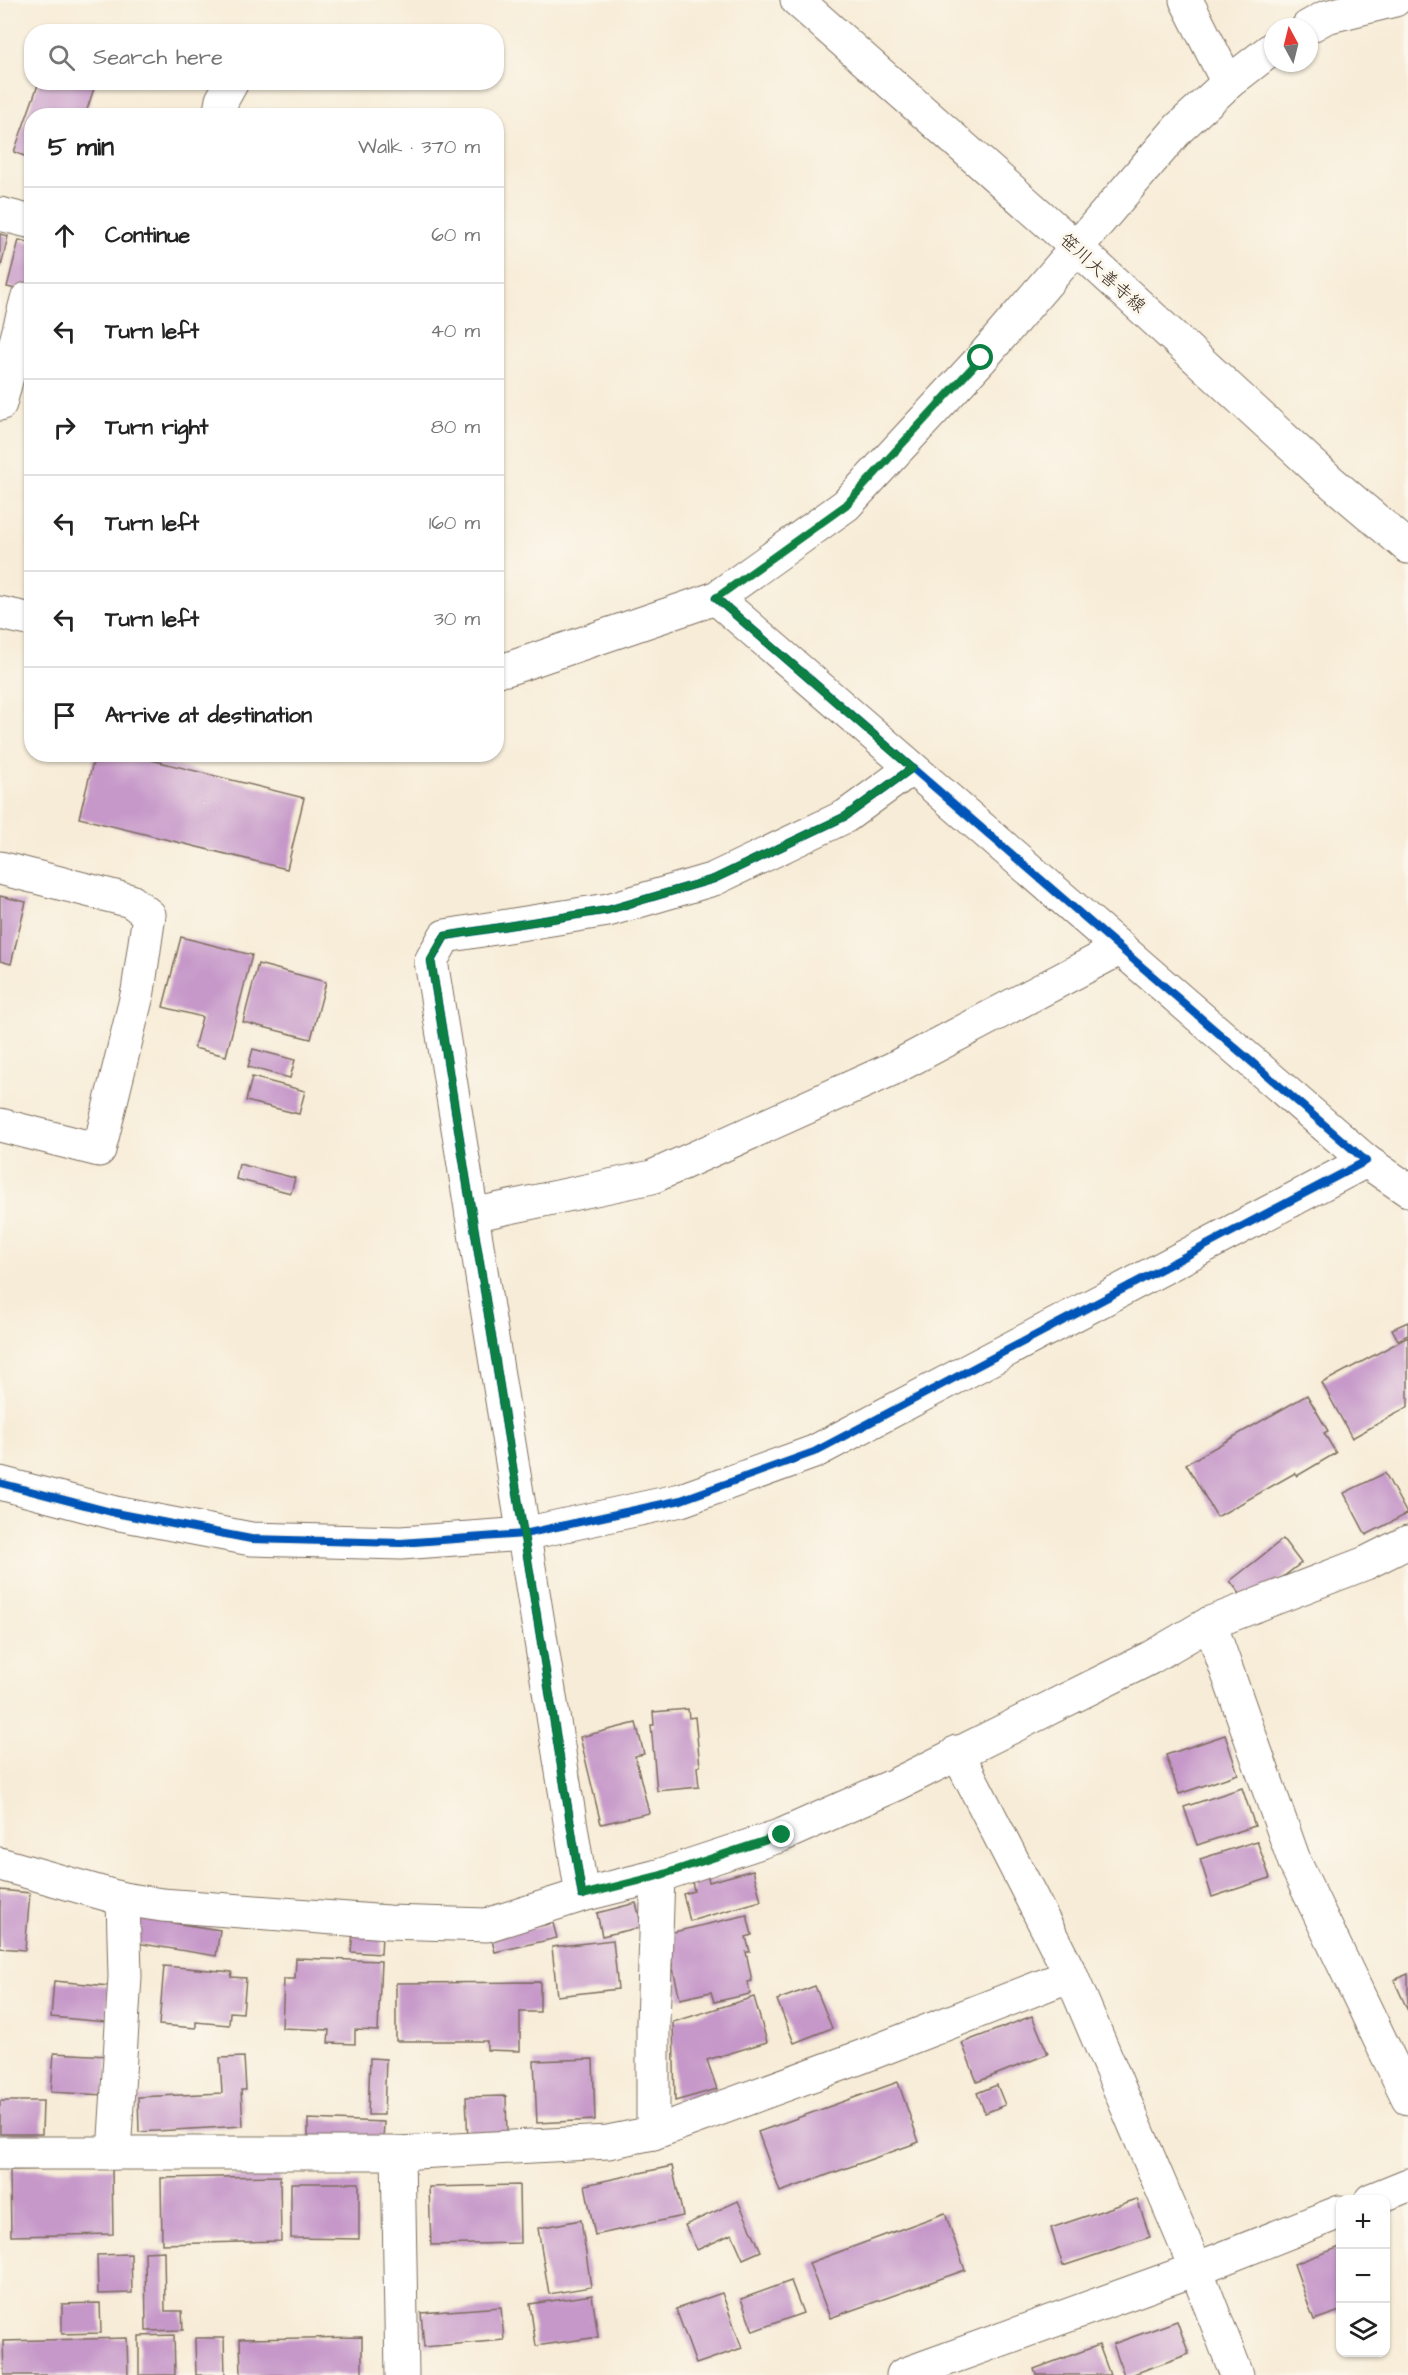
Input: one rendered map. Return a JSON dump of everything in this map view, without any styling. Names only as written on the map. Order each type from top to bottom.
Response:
[{"type":"street","name":"笹川大善寺線","points":[[797,0],[1078,249],[1329,480],[1408,547]]},
{"type":"street","points":[[1186,0],[1228,83]]},
{"type":"street","points":[[1318,21],[1326,17],[1395,0]]},
{"type":"street","points":[[504,669],[716,598],[846,505],[1078,249],[1179,128],[1228,83],[1264,55]]},
{"type":"street","points":[[220,108],[228,90]]},
{"type":"street","points":[[0,214],[24,220]]},
{"type":"street","points":[[0,404],[24,311]]},
{"type":"street","points":[[716,598],[1366,1161],[1408,1190]]},
{"type":"street","points":[[0,613],[24,618]]},
{"type":"street","points":[[582,1895],[431,960],[445,936],[608,910],[714,879],[846,816],[912,768]]},
{"type":"street","points":[[0,868],[131,901],[149,915],[138,991],[99,1150],[0,1125]]},
{"type":"street","points":[[472,1215],[652,1177],[892,1070],[1121,948]]},
{"type":"street","points":[[0,1483],[115,1514],[251,1539],[402,1543],[524,1534],[681,1500],[814,1452],[1366,1161]]},
{"type":"street","points":[[0,1864],[123,1899],[162,1905],[388,1922],[487,1925],[582,1895],[658,1876],[782,1835],[897,1784],[957,1752],[1150,1658],[1210,1623],[1366,1563],[1408,1542]]},
{"type":"street","points":[[1210,1623],[1295,1863],[1408,2098]]},
{"type":"street","points":[[957,1752],[1071,1975],[1196,2269],[1237,2375]]},
{"type":"street","points":[[653,2133],[658,1876]]},
{"type":"street","points":[[114,2153],[125,1977],[123,1899]]},
{"type":"street","points":[[0,2153],[398,2153],[608,2142],[653,2133],[861,2057],[1071,1975]]},
{"type":"street","points":[[398,2153],[402,2375]]},
{"type":"street","points":[[1382,2195],[1408,2185]]},
{"type":"street","points":[[903,2375],[1196,2269],[1336,2214]]},
{"type":"building","points":[[36,90],[93,90],[88,108],[30,108]]},
{"type":"building","points":[[24,124],[24,156],[14,152]]},
{"type":"building","points":[[0,234],[8,236],[1,267],[0,267]]},
{"type":"building","points":[[19,240],[24,241],[24,291],[7,287]]},
{"type":"building","points":[[93,762],[159,762],[304,798],[287,869],[79,818]]},
{"type":"building","points":[[0,896],[26,902],[11,964],[0,961]]},
{"type":"building","points":[[181,937],[252,955],[226,1056],[194,1048],[202,1017],[163,1007]]},
{"type":"building","points":[[258,964],[326,982],[311,1039],[243,1022]]},
{"type":"building","points":[[253,1049],[295,1060],[290,1078],[248,1067]]},
{"type":"building","points":[[252,1077],[305,1091],[299,1114],[246,1101]]},
{"type":"building","points":[[239,1164],[295,1178],[291,1193],[236,1179]]},
{"type":"building","points":[[1408,1322],[1408,1335],[1398,1340],[1392,1329]]},
{"type":"building","points":[[1408,1337],[1408,1407],[1352,1438],[1322,1383]]},
{"type":"building","points":[[1307,1395],[1328,1431],[1324,1433],[1336,1453],[1297,1476],[1295,1473],[1217,1517],[1186,1464]]},
{"type":"building","points":[[1385,1473],[1407,1514],[1366,1535],[1344,1493]]},
{"type":"building","points":[[1283,1539],[1301,1563],[1248,1604],[1230,1581]]},
{"type":"building","points":[[688,1709],[689,1718],[695,1717],[700,1766],[697,1767],[699,1787],[657,1791],[651,1725],[654,1725],[653,1712]]},
{"type":"building","points":[[636,1723],[644,1754],[635,1756],[649,1813],[601,1824],[580,1737]]},
{"type":"building","points":[[1225,1735],[1238,1774],[1179,1794],[1166,1755]]},
{"type":"building","points":[[1242,1788],[1255,1826],[1197,1845],[1184,1807]]},
{"type":"building","points":[[1257,1841],[1270,1878],[1212,1897],[1200,1859]]},
{"type":"building","points":[[753,1870],[761,1901],[690,1921],[683,1894],[694,1891],[692,1881],[708,1877],[709,1882]]},
{"type":"building","points":[[0,1890],[30,1893],[25,1950],[0,1948]]},
{"type":"building","points":[[636,1903],[642,1927],[602,1936],[597,1913]]},
{"type":"building","points":[[747,1915],[752,1935],[746,1937],[750,1952],[746,1952],[752,1981],[748,1982],[750,1994],[714,2002],[711,1992],[680,1999],[665,1934]]},
{"type":"building","points":[[140,1918],[220,1930],[216,1956],[136,1943]]},
{"type":"building","points":[[553,1923],[557,1938],[495,1952],[491,1937]]},
{"type":"building","points":[[353,1933],[382,1935],[381,1954],[351,1952]]},
{"type":"building","points":[[613,1940],[618,1989],[557,1996],[552,1947]]},
{"type":"building","points":[[296,1958],[381,1961],[378,2031],[355,2030],[355,2044],[328,2043],[329,2030],[282,2028],[284,1979],[295,1979]]},
{"type":"building","points":[[164,1966],[232,1972],[231,1977],[246,1978],[243,2013],[230,2012],[229,2025],[196,2022],[196,2028],[159,2025]]},
{"type":"building","points":[[1408,1974],[1408,2011],[1394,1980]]},
{"type":"building","points":[[54,1981],[109,1986],[106,2022],[51,2017]]},
{"type":"building","points":[[540,1982],[540,2012],[520,2012],[520,2051],[487,2050],[487,2041],[396,2041],[396,1983]]},
{"type":"building","points":[[815,1986],[832,2028],[794,2043],[777,2000]]},
{"type":"building","points":[[754,1997],[767,2042],[707,2060],[717,2089],[675,2101],[673,2022]]},
{"type":"building","points":[[1032,2016],[1048,2054],[977,2082],[962,2043]]},
{"type":"building","points":[[54,2053],[108,2056],[105,2095],[51,2092]]},
{"type":"building","points":[[244,2057],[246,2090],[241,2090],[243,2126],[139,2132],[138,2097],[222,2093],[220,2058]]},
{"type":"building","points":[[370,2058],[386,2059],[384,2115],[368,2115]]},
{"type":"building","points":[[593,2059],[595,2120],[537,2123],[534,2061]]},
{"type":"building","points":[[898,2082],[919,2142],[780,2192],[758,2132]]},
{"type":"building","points":[[997,2085],[1005,2105],[985,2113],[977,2093]]},
{"type":"building","points":[[506,2096],[507,2139],[468,2141],[466,2097]]},
{"type":"building","points":[[0,2101],[43,2101],[42,2134],[0,2134]]},
{"type":"building","points":[[308,2119],[384,2122],[383,2141],[308,2137]]},
{"type":"building","points":[[672,2166],[683,2216],[595,2235],[585,2185]]},
{"type":"building","points":[[112,2168],[113,2234],[11,2236],[10,2170]]},
{"type":"building","points":[[280,2176],[281,2241],[162,2244],[161,2178]]},
{"type":"building","points":[[291,2183],[359,2183],[359,2239],[291,2238]]},
{"type":"building","points":[[519,2185],[520,2243],[431,2245],[429,2187]]},
{"type":"building","points":[[1137,2199],[1150,2237],[1063,2266],[1051,2228]]},
{"type":"building","points":[[738,2201],[761,2251],[743,2259],[732,2234],[697,2250],[685,2225]]},
{"type":"building","points":[[945,2213],[965,2270],[830,2318],[809,2263]]},
{"type":"building","points":[[581,2220],[591,2287],[549,2294],[538,2228]]},
{"type":"building","points":[[1336,2248],[1336,2312],[1314,2320],[1294,2264]]},
{"type":"building","points":[[164,2251],[165,2311],[182,2311],[183,2330],[146,2331],[145,2252]]},
{"type":"building","points":[[131,2254],[132,2293],[98,2294],[97,2255]]},
{"type":"building","points":[[791,2281],[803,2313],[753,2331],[741,2299]]},
{"type":"building","points":[[722,2293],[742,2348],[696,2364],[676,2309]]},
{"type":"building","points":[[592,2295],[598,2337],[536,2346],[530,2304]]},
{"type":"building","points":[[100,2303],[101,2333],[62,2334],[62,2304]]},
{"type":"building","points":[[501,2307],[504,2340],[424,2347],[421,2313]]},
{"type":"building","points":[[1177,2321],[1189,2354],[1131,2375],[1124,2375],[1113,2344]]},
{"type":"building","points":[[174,2335],[175,2375],[139,2375],[139,2336]]},
{"type":"building","points":[[362,2337],[362,2375],[241,2375],[240,2339]]},
{"type":"building","points":[[127,2338],[128,2375],[4,2375],[3,2341]]},
{"type":"building","points":[[195,2338],[224,2338],[225,2375],[196,2375]]},
{"type":"building","points":[[1099,2345],[1110,2375],[1036,2375],[1034,2369]]},
{"type":"cycle path","points":[[0,1483],[115,1513],[251,1539],[401,1543],[524,1534],[681,1500],[814,1452],[1366,1161],[716,598]]},
{"type":"cycle path","points":[[582,1895],[431,961],[445,936],[608,910],[714,879],[846,816],[912,768]]},
{"type":"route","points":[[782,1835],[658,1876],[582,1895],[431,960],[445,936],[608,910],[714,879],[846,816],[912,768],[716,598],[846,505],[981,358]]}]
